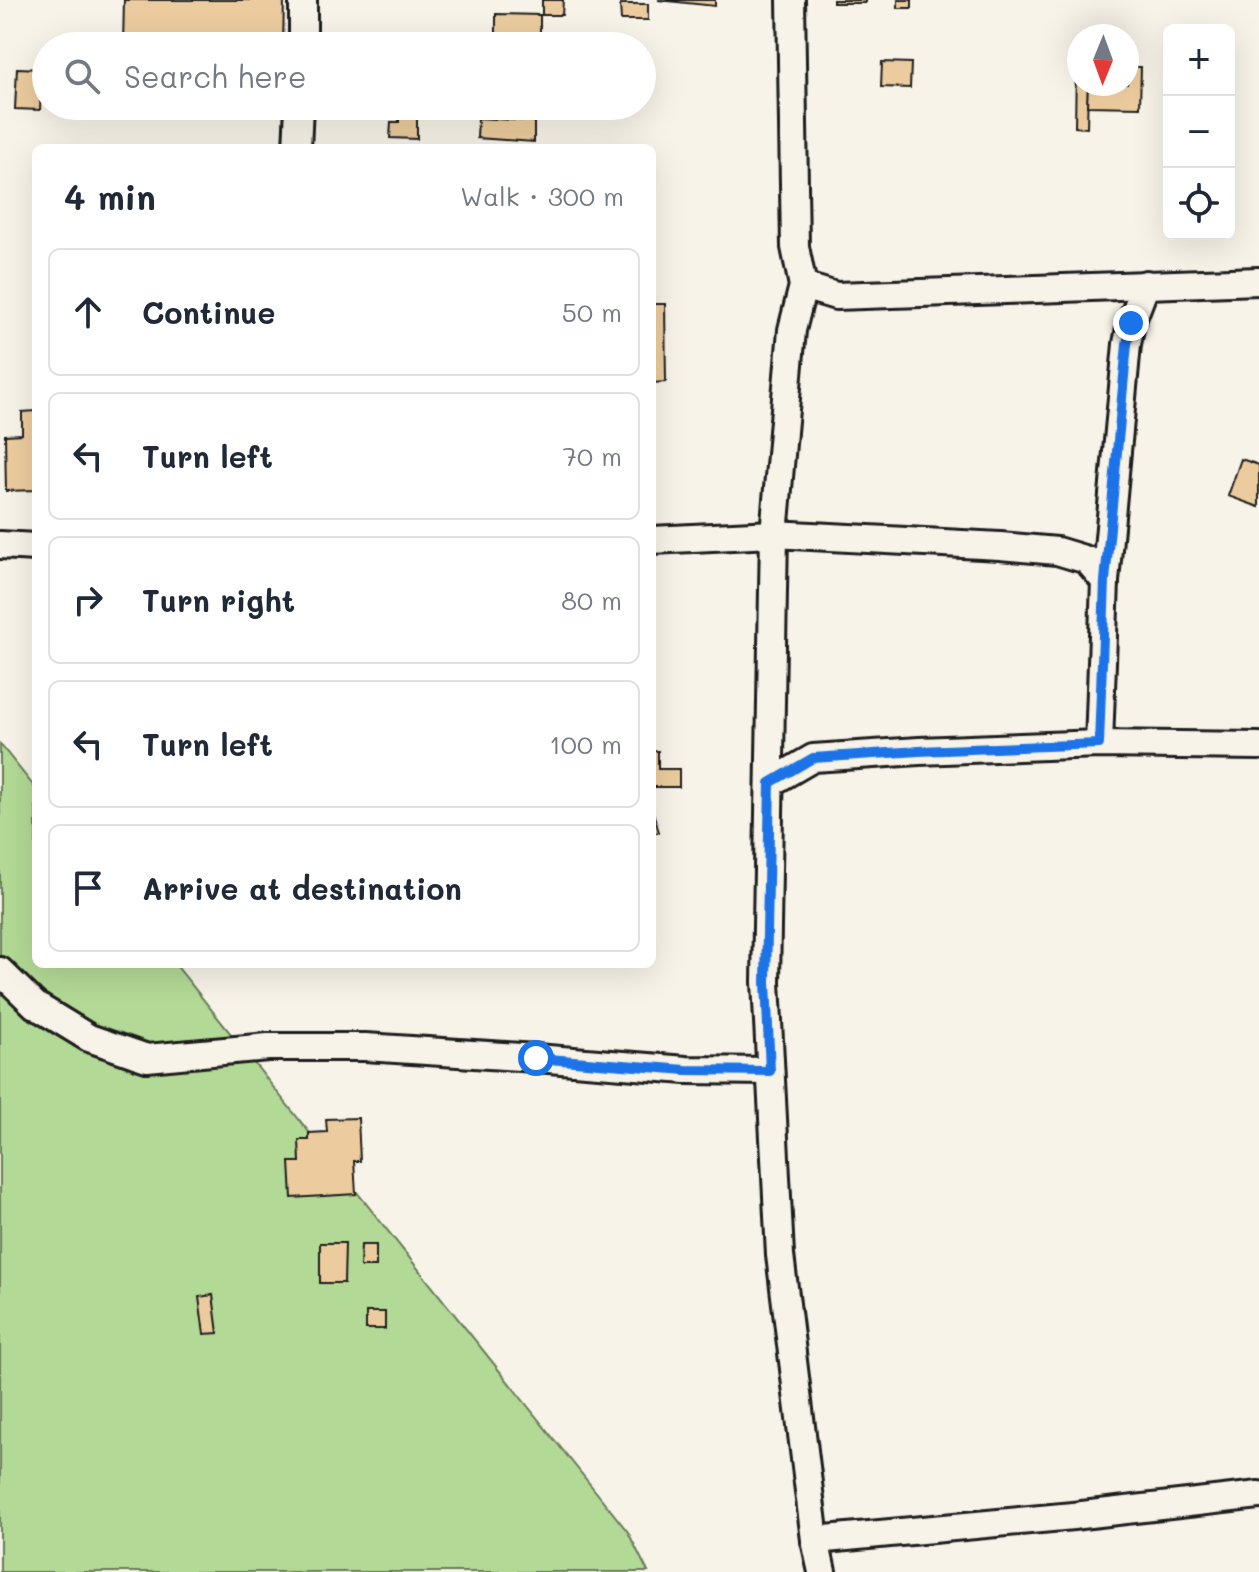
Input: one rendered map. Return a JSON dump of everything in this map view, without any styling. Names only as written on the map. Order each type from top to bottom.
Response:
[{"type":"street","points":[[303,0],[303,32]]},
{"type":"street","points":[[791,0],[795,247],[803,286],[792,330],[774,534],[766,982],[780,1255],[815,1540],[822,1572]]},
{"type":"street","points":[[297,144],[298,120]]},
{"type":"street","points":[[803,286],[836,296],[1259,281]]},
{"type":"street","points":[[1099,744],[1105,581],[1127,344],[1131,323],[1146,284]]},
{"type":"street","points":[[656,540],[774,534],[1057,551],[1087,560],[1105,581]]},
{"type":"street","points":[[0,545],[32,547]]},
{"type":"street","points":[[771,733],[813,758]]},
{"type":"street","points":[[770,783],[813,758],[1099,744],[1259,746]]},
{"type":"street","points":[[0,971],[35,1005],[89,1038],[147,1058],[268,1047],[365,1047],[686,1070],[770,1071]]},
{"type":"street","points":[[815,1540],[1259,1495]]},
{"type":"green space","points":[[0,744],[32,784],[32,968],[178,968],[628,1532],[648,1572],[0,1572]]},
{"type":"building","points":[[124,0],[284,0],[283,32],[123,32]]},
{"type":"building","points":[[542,0],[563,0],[562,15],[542,15]]},
{"type":"building","points":[[658,0],[715,0],[715,6]]},
{"type":"building","points":[[833,0],[865,0],[865,3],[833,3]]},
{"type":"building","points":[[898,0],[912,0],[912,8],[898,8]]},
{"type":"building","points":[[620,4],[648,4],[648,20],[621,20]]},
{"type":"building","points":[[496,14],[540,15],[540,32],[496,32]]},
{"type":"building","points":[[882,62],[911,63],[910,88],[881,87]]},
{"type":"building","points":[[1141,67],[1140,107],[1087,106],[1087,96],[1139,96]]},
{"type":"building","points":[[17,68],[32,69],[32,110],[15,109]]},
{"type":"building","points":[[1076,96],[1088,96],[1087,128],[1075,127]]},
{"type":"building","points":[[417,120],[417,139],[390,138],[391,122]]},
{"type":"building","points":[[478,120],[534,121],[534,142],[477,138]]},
{"type":"building","points":[[656,304],[665,304],[666,382],[656,383]]},
{"type":"building","points":[[32,411],[32,490],[6,491],[5,435],[22,434],[22,412]]},
{"type":"building","points":[[1241,459],[1259,465],[1259,507],[1228,496]]},
{"type":"building","points":[[656,751],[658,769],[679,769],[679,787],[656,787]]},
{"type":"building","points":[[358,1118],[360,1161],[354,1161],[356,1194],[292,1198],[290,1162],[300,1162],[299,1140],[309,1140],[309,1133],[327,1132],[326,1119]]},
{"type":"building","points":[[320,1243],[345,1243],[344,1283],[320,1283]]},
{"type":"building","points":[[361,1245],[376,1245],[376,1267],[360,1267]]},
{"type":"building","points":[[213,1295],[218,1333],[204,1334],[199,1297]]},
{"type":"building","points":[[366,1312],[385,1312],[385,1329],[366,1329]]},
{"type":"route","points":[[536,1058],[686,1070],[770,1071],[766,982],[770,783],[813,758],[1099,744],[1105,581],[1131,323]]}]
